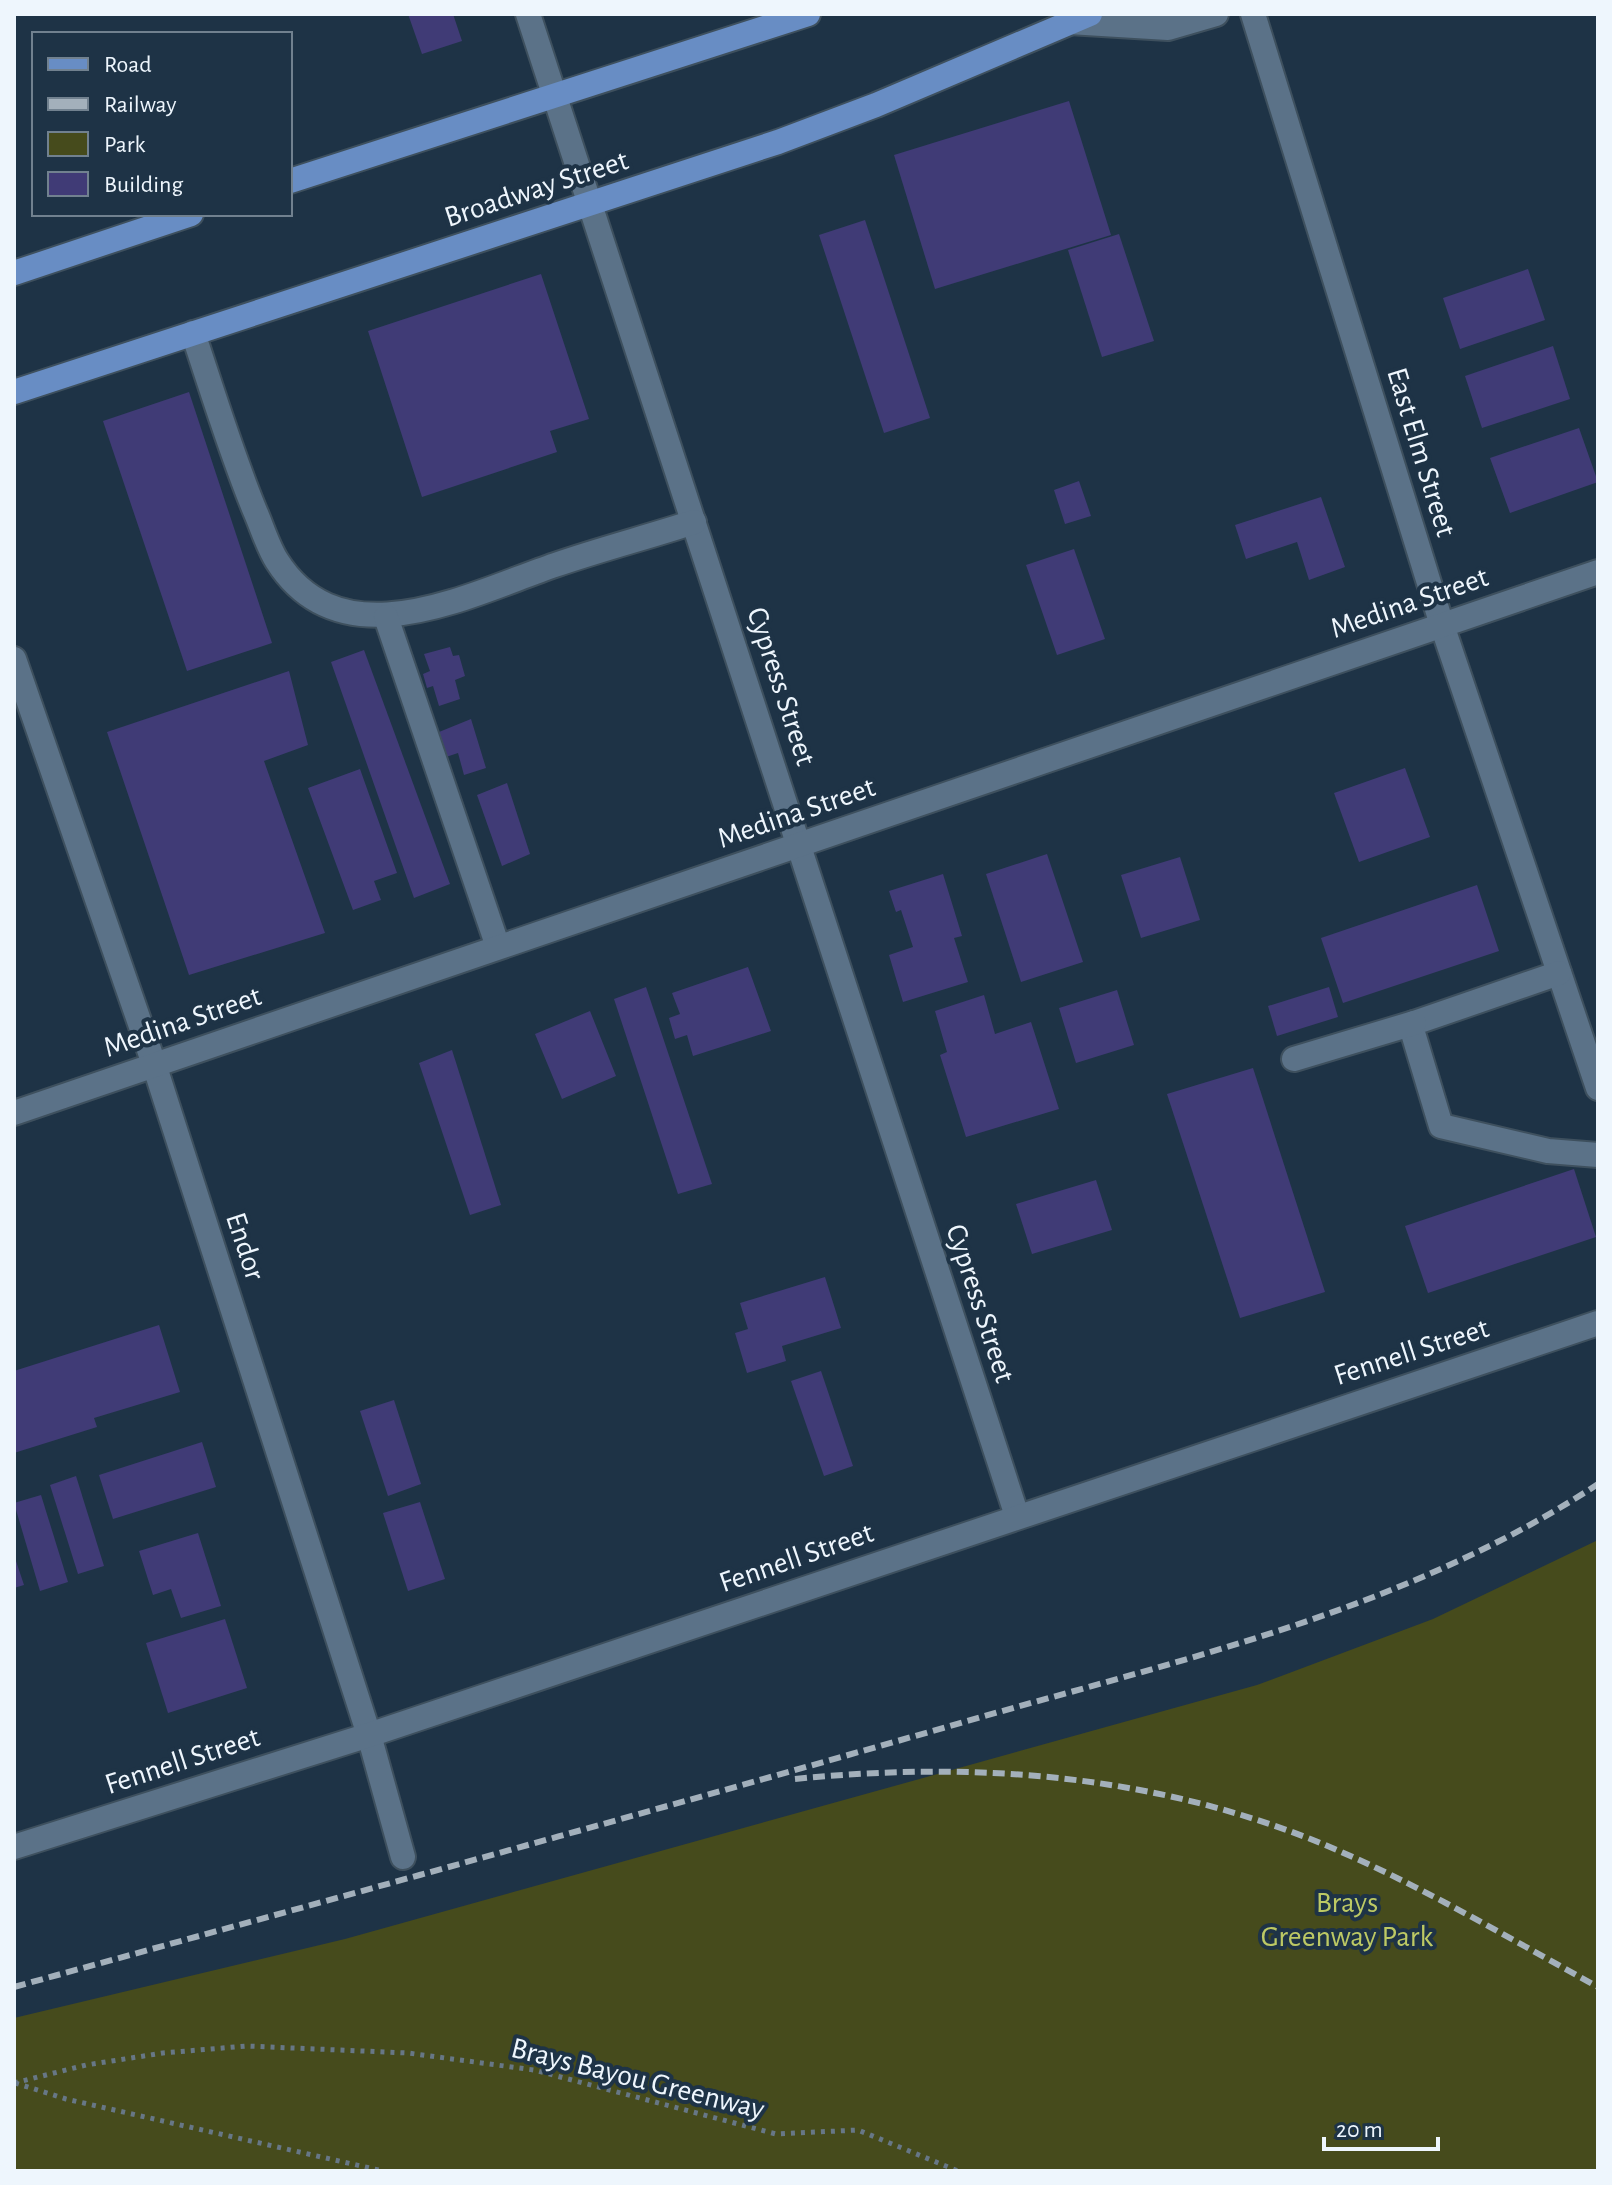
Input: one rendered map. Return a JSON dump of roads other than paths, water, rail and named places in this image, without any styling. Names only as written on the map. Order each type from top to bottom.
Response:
[{"type":"main road","points":[[292,180],[554,93],[808,14]]},
{"type":"main road","name":"Broadway Street","points":[[14,392],[590,204],[862,110],[1080,18]]},
{"type":"main road","points":[[14,273],[185,216]]},
{"type":"street","name":"Cypress Street","points":[[528,14],[1017,1516]]},
{"type":"street","name":"Broadway Street","points":[[1080,18],[1168,28],[1216,14]]},
{"type":"street","name":"East Elm Street","points":[[1253,14],[1442,625],[1598,1088]]},
{"type":"street","points":[[193,333],[245,487],[276,560],[307,592],[329,604],[386,617],[434,609],[557,565],[694,522]]},
{"type":"street","name":"Medina Street","points":[[14,1113],[1598,572]]},
{"type":"street","points":[[386,617],[498,947]]},
{"type":"street","name":"Endor","points":[[14,659],[154,1064],[369,1735],[403,1857]]},
{"type":"street","points":[[1294,1059],[1414,1023],[1559,973]]},
{"type":"street","points":[[1414,1023],[1413,1033],[1441,1126],[1548,1151],[1598,1155]]},
{"type":"street","name":"Fennell Street","points":[[14,1847],[369,1735],[1598,1323]]},
{"type":"railway","points":[[14,1987],[1118,1679],[1284,1629],[1445,1567],[1523,1529],[1598,1484]]},
{"type":"railway","points":[[795,1779],[862,1774],[993,1773],[1123,1787],[1187,1800],[1250,1818],[1350,1856],[1458,1909],[1598,1987]]},
{"type":"park label","name":"Brays Greenway Park","points":[[1347,1919]]}]
